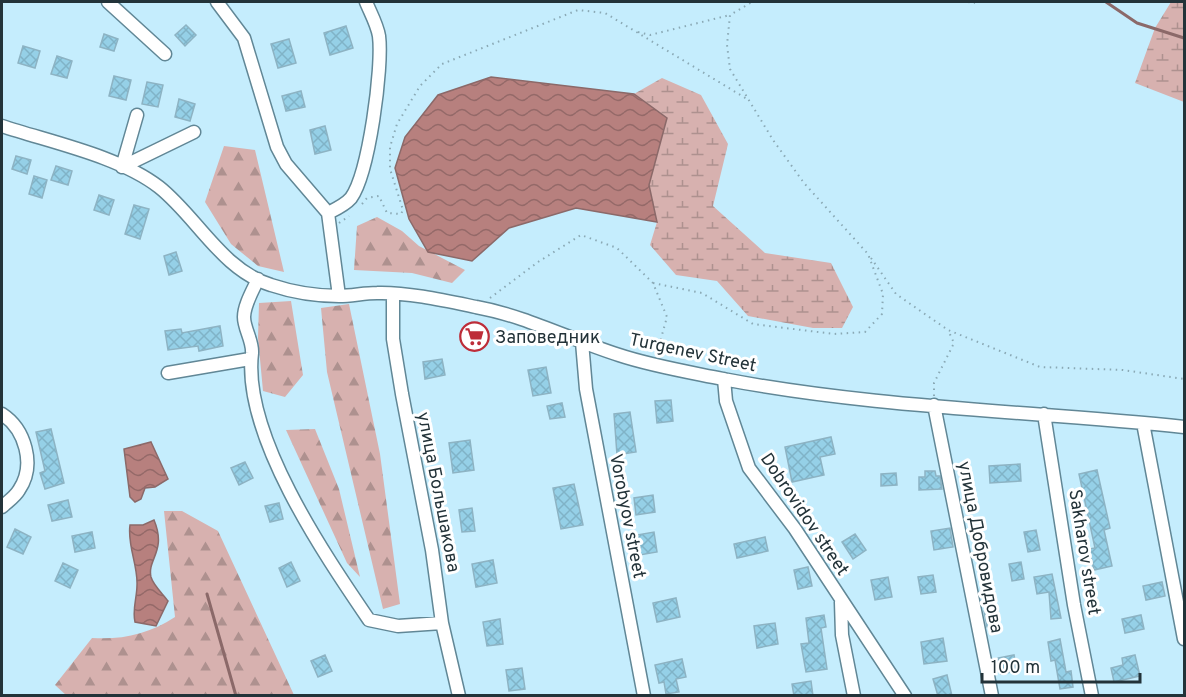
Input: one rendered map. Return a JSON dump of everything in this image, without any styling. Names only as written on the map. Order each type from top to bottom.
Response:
[{"type":"street","points":[[108,2],[165,54]]},
{"type":"street","points":[[217,2],[244,38],[277,147],[286,164],[328,213],[339,296]]},
{"type":"street","points":[[328,213],[351,199],[358,185],[368,148],[380,56],[379,34],[366,2]]},
{"type":"street","points":[[122,167],[136,115]]},
{"type":"street","name":"Turgenev Street","points":[[2,126],[122,167],[159,187],[186,212],[209,241],[239,267],[269,285],[313,294],[339,296],[379,292],[478,307],[530,321],[623,357],[724,379],[840,396],[1185,427]]},
{"type":"street","points":[[122,167],[194,132]]},
{"type":"street","points":[[258,279],[244,317],[252,352],[250,359],[253,402],[266,439],[321,550],[369,620],[398,626],[442,623]]},
{"type":"street","name":"улица Большакова","points":[[393,294],[393,339],[432,550],[442,623],[459,696]]},
{"type":"street","name":"Vorobyov street","points":[[582,342],[586,389],[644,696]]},
{"type":"street","points":[[168,373],[250,359]]},
{"type":"street","name":"Dobrovidov street","points":[[724,379],[726,401],[749,468],[795,529],[905,696]]},
{"type":"street","name":"улица Добровидова","points":[[934,405],[992,696]]},
{"type":"street","points":[[2,414],[15,422],[24,440],[27,455],[19,490],[2,507]]},
{"type":"street","name":"Sakharov street","points":[[1044,414],[1074,605],[1092,696]]},
{"type":"street","points":[[1143,423],[1185,639]]},
{"type":"street","name":"Dobrovidov street","points":[[840,598],[842,635],[854,696]]},
{"type":"path","points":[[633,30],[650,35],[730,15],[752,2]]},
{"type":"path","points":[[968,2],[975,3]]},
{"type":"path","points":[[359,206],[368,198],[379,196],[387,213],[401,214],[403,210],[390,169],[390,147],[397,124],[420,86],[442,64],[578,10],[604,13],[749,100]]},
{"type":"path","points":[[730,15],[728,45],[730,69],[804,183],[868,254],[896,294],[948,330],[1040,367],[1123,370],[1185,379]]},
{"type":"path","points":[[330,231],[351,213]]},
{"type":"path","points":[[478,307],[538,262],[581,235],[616,248],[653,283],[667,316],[654,364]]},
{"type":"path","points":[[653,283],[702,292],[753,324],[834,334],[865,332],[882,314],[883,294],[868,254]]},
{"type":"path","points":[[934,405],[934,383],[954,343],[948,330]]},
{"type":"green space","points":[[1171,2],[1184,2],[1184,102],[1135,83],[1155,28]]},
{"type":"green space","points":[[662,78],[701,95],[728,144],[713,206],[765,253],[831,263],[853,307],[842,328],[813,328],[748,316],[717,281],[676,275],[650,245],[657,222],[649,185],[667,118],[634,94]]},
{"type":"green space","points":[[224,146],[255,150],[284,272],[258,266],[231,244],[205,202]]},
{"type":"green space","points":[[377,217],[402,231],[419,246],[465,270],[452,283],[412,273],[354,270],[357,226]]},
{"type":"green space","points":[[291,301],[303,375],[285,397],[263,391],[258,338],[259,303]]},
{"type":"green space","points":[[349,304],[380,454],[400,604],[383,609],[327,372],[321,308]]},
{"type":"green space","points":[[315,429],[339,489],[360,577],[347,563],[286,430]]},
{"type":"green space","points":[[164,511],[182,511],[218,531],[294,695],[67,696],[55,685],[92,638],[135,635],[155,628],[175,617]]},
{"type":"water","points":[[491,77],[634,94],[667,118],[649,185],[657,222],[576,208],[509,228],[472,261],[428,252],[409,219],[395,168],[405,137],[438,95]]},
{"type":"water","points":[[151,442],[168,479],[155,487],[145,488],[141,499],[135,502],[130,497],[124,449]]},
{"type":"water","points":[[154,520],[158,547],[151,577],[168,601],[156,626],[135,622],[137,578],[129,532],[130,525],[143,525]]},
{"type":"building","points":[[186,25],[196,35],[185,46],[175,35]]},
{"type":"building","points":[[346,26],[353,48],[330,55],[324,33]]},
{"type":"building","points":[[104,34],[118,39],[114,51],[100,47]]},
{"type":"building","points":[[289,39],[296,63],[278,68],[271,44]]},
{"type":"building","points":[[23,46],[40,51],[35,68],[18,63]]},
{"type":"building","points":[[57,56],[72,61],[67,78],[51,74]]},
{"type":"building","points":[[114,76],[131,80],[126,100],[109,96]]},
{"type":"building","points":[[147,82],[163,85],[158,107],[142,104]]},
{"type":"building","points":[[301,91],[305,107],[286,111],[282,96]]},
{"type":"building","points":[[179,99],[195,104],[190,121],[175,117]]},
{"type":"building","points":[[325,126],[331,150],[315,154],[310,130]]},
{"type":"building","points":[[16,156],[31,160],[27,174],[12,169]]},
{"type":"building","points":[[56,166],[72,171],[68,185],[51,180]]},
{"type":"building","points":[[34,176],[47,180],[42,198],[29,194]]},
{"type":"building","points":[[99,195],[114,200],[109,215],[94,210]]},
{"type":"building","points":[[134,205],[149,209],[140,239],[125,234]]},
{"type":"building","points":[[176,252],[182,271],[169,275],[164,256]]},
{"type":"building","points":[[220,326],[223,346],[199,351],[198,346],[168,350],[165,331],[181,329],[182,333]]},
{"type":"building","points":[[442,359],[445,375],[425,379],[423,362]]},
{"type":"building","points":[[546,367],[551,393],[533,396],[528,370]]},
{"type":"building","points":[[671,400],[673,421],[657,423],[655,401]]},
{"type":"building","points":[[562,403],[565,417],[550,419],[547,406]]},
{"type":"building","points":[[630,412],[636,452],[617,455],[614,414]]},
{"type":"building","points":[[51,429],[64,483],[45,489],[40,473],[45,471],[36,432]]},
{"type":"building","points":[[831,437],[835,454],[820,457],[824,475],[792,482],[785,447]]},
{"type":"building","points":[[470,440],[474,470],[453,473],[449,443]]},
{"type":"building","points":[[245,462],[253,478],[239,485],[231,468]]},
{"type":"building","points":[[1020,464],[1021,481],[990,483],[989,466]]},
{"type":"building","points":[[1097,470],[1110,528],[1104,530],[1112,566],[1094,570],[1089,549],[1095,548],[1079,474]]},
{"type":"building","points":[[925,471],[935,471],[936,476],[940,476],[942,489],[919,490],[919,477],[925,477]]},
{"type":"building","points":[[896,473],[897,485],[881,486],[881,474]]},
{"type":"building","points":[[574,484],[583,525],[561,529],[553,488]]},
{"type":"building","points":[[653,495],[655,512],[636,515],[634,498]]},
{"type":"building","points":[[68,500],[72,517],[52,521],[48,505]]},
{"type":"building","points":[[279,503],[283,519],[270,522],[265,506]]},
{"type":"building","points":[[472,508],[475,531],[462,532],[459,510]]},
{"type":"building","points":[[950,528],[953,547],[934,550],[931,531]]},
{"type":"building","points":[[15,529],[31,537],[23,554],[7,547]]},
{"type":"building","points":[[1036,530],[1040,550],[1028,552],[1024,532]]},
{"type":"building","points":[[92,532],[95,548],[75,552],[72,536]]},
{"type":"building","points":[[654,532],[657,552],[634,556],[631,536]]},
{"type":"building","points":[[855,534],[866,550],[853,559],[842,542]]},
{"type":"building","points":[[765,537],[768,551],[737,558],[734,544]]},
{"type":"building","points":[[493,560],[497,583],[476,587],[472,564]]},
{"type":"building","points":[[291,562],[300,581],[287,587],[279,568]]},
{"type":"building","points":[[1021,562],[1024,579],[1012,581],[1009,564]]},
{"type":"building","points":[[63,563],[78,570],[70,588],[55,581]]},
{"type":"building","points":[[808,567],[812,586],[798,589],[794,570]]},
{"type":"building","points":[[1052,574],[1061,618],[1051,619],[1049,592],[1037,594],[1034,577]]},
{"type":"building","points":[[933,575],[936,592],[921,594],[918,577]]},
{"type":"building","points":[[888,577],[892,597],[875,600],[871,580]]},
{"type":"building","points":[[1162,582],[1165,596],[1146,600],[1143,586]]},
{"type":"building","points":[[676,598],[680,617],[657,622],[653,603]]},
{"type":"building","points":[[995,609],[998,625],[987,627],[984,611]]},
{"type":"building","points":[[824,615],[826,627],[821,628],[827,669],[806,672],[801,644],[809,643],[806,618]]},
{"type":"building","points":[[1141,615],[1144,629],[1125,633],[1122,619]]},
{"type":"building","points":[[500,619],[503,644],[487,646],[483,622]]},
{"type":"building","points":[[775,623],[778,644],[757,648],[754,626]]},
{"type":"building","points":[[943,638],[947,661],[924,664],[921,642]]},
{"type":"building","points":[[1060,639],[1066,672],[1071,671],[1073,687],[1060,689],[1055,660],[1051,661],[1048,642]]},
{"type":"building","points":[[325,655],[332,671],[318,677],[311,661]]},
{"type":"building","points":[[1014,655],[1017,671],[1001,674],[998,658]]},
{"type":"building","points":[[1135,655],[1140,676],[1114,682],[1111,668],[1123,665],[1122,658]]},
{"type":"building","points":[[682,659],[686,677],[676,679],[679,692],[666,694],[664,682],[659,683],[655,665]]},
{"type":"building","points":[[522,668],[525,689],[509,691],[506,670]]},
{"type":"building","points":[[947,675],[952,696],[938,696],[933,679]]},
{"type":"building","points":[[811,681],[813,696],[794,696],[792,684]]},
{"type":"waterway","points":[[1106,2],[1137,23],[1184,38]]},
{"type":"waterway","points":[[207,594],[236,696]]},
{"type":"place","name":"Заповедник","points":[[474,337]]}]
